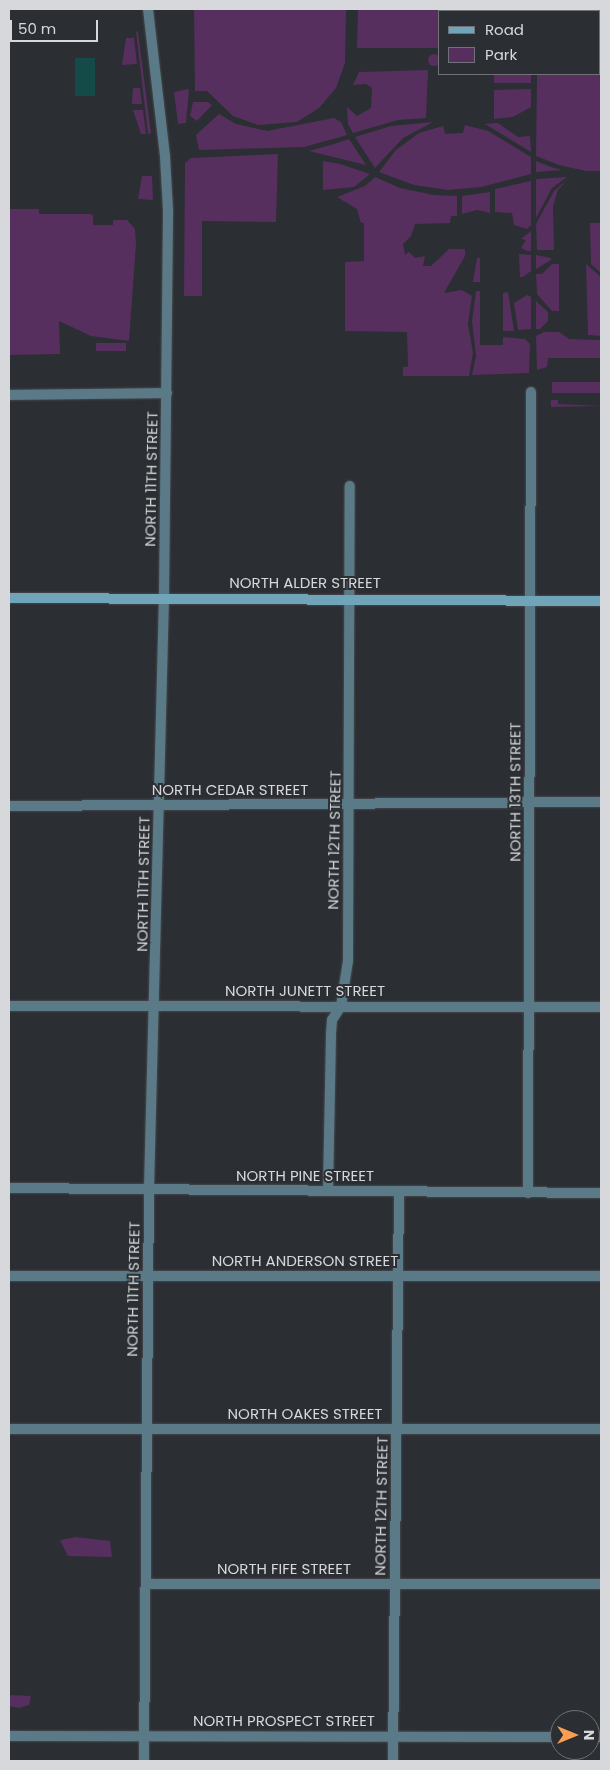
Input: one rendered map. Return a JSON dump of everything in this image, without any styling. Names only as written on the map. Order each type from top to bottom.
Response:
[{"type":"street","name":"NORTH 11TH STREET","points":[[144,1761],[149,1189],[156,1006],[167,393],[167,183],[148,9]]},
{"type":"street","name":"NORTH 13TH STREET","points":[[528,1193],[531,392]]},
{"type":"street","points":[[9,395],[167,393]]},
{"type":"street","name":"NORTH 12TH STREET","points":[[328,1191],[332,1020],[341,1006],[348,962],[350,486]]},
{"type":"street","name":"NORTH ALDER STREET","points":[[9,598],[351,598],[601,601]]},
{"type":"street","name":"NORTH CEDAR STREET","points":[[9,806],[601,802]]},
{"type":"street","name":"NORTH JUNETT STREET","points":[[9,1006],[601,1007]]},
{"type":"street","name":"NORTH PINE STREET","points":[[9,1188],[601,1193]]},
{"type":"street","name":"NORTH 12TH STREET","points":[[393,1761],[399,1192]]},
{"type":"street","name":"NORTH ANDERSON STREET","points":[[9,1276],[601,1276]]},
{"type":"street","name":"NORTH OAKES STREET","points":[[9,1429],[601,1429]]},
{"type":"street","name":"NORTH FIFE STREET","points":[[146,1584],[601,1584]]},
{"type":"street","name":"NORTH PROSPECT STREET","points":[[9,1736],[550,1737]]},
{"type":"green space","points":[[194,9],[346,9],[345,63],[336,88],[319,108],[297,122],[258,125],[233,116],[207,91],[195,91]]},
{"type":"green space","points":[[358,9],[497,9],[438,10],[438,48],[357,48]]},
{"type":"green space","points":[[556,9],[596,9],[576,10]]},
{"type":"green space","points":[[601,10],[601,171],[586,171],[559,165],[536,156],[537,75],[600,75]]},
{"type":"green space","points":[[136,31],[138,32],[151,133],[148,134]]},
{"type":"green space","points":[[126,38],[134,38],[137,64],[122,65]]},
{"type":"green space","points":[[432,54],[438,56],[438,64],[432,66],[428,62],[428,58]]},
{"type":"green space","points":[[428,70],[426,118],[398,120],[353,133],[348,124],[347,107],[357,116],[371,108],[372,88],[366,84],[353,85],[359,72]]},
{"type":"green space","points":[[494,75],[531,75],[531,83],[494,83]]},
{"type":"green space","points":[[133,88],[140,88],[142,104],[132,104]]},
{"type":"green space","points":[[189,89],[186,123],[178,124],[174,92]]},
{"type":"green space","points":[[531,89],[531,107],[513,117],[494,119],[494,90]]},
{"type":"green space","points":[[193,102],[208,102],[212,105],[197,121],[190,116]]},
{"type":"green space","points":[[133,110],[143,110],[146,134],[141,134]]},
{"type":"green space","points":[[219,114],[236,124],[267,131],[334,118],[341,122],[347,135],[304,147],[199,150],[196,135]]},
{"type":"green space","points":[[433,122],[403,138],[375,168],[355,137],[391,126]]},
{"type":"green space","points":[[498,123],[518,137],[530,136],[531,152],[485,124]]},
{"type":"green space","points":[[465,125],[488,131],[531,157],[531,174],[481,187],[448,190],[414,185],[379,172],[396,150],[419,133],[443,126],[445,134],[463,133]]},
{"type":"green space","points":[[349,139],[366,165],[309,151],[334,144]]},
{"type":"green space","points":[[278,154],[276,222],[202,221],[202,296],[184,296],[185,163],[191,158]]},
{"type":"green space","points":[[323,161],[340,164],[370,174],[354,187],[323,190]]},
{"type":"green space","points":[[536,161],[551,167],[562,170],[536,172]]},
{"type":"green space","points":[[142,176],[152,176],[153,200],[138,199]]},
{"type":"green space","points":[[375,177],[400,188],[434,195],[457,196],[457,216],[451,216],[450,223],[415,224],[411,236],[403,244],[405,255],[409,252],[415,258],[425,256],[423,266],[431,266],[449,249],[465,249],[465,256],[444,293],[462,290],[472,296],[468,324],[473,353],[469,376],[403,376],[403,367],[408,367],[407,332],[345,331],[345,262],[364,261],[364,223],[361,223],[357,209],[337,197],[365,186]]},
{"type":"green space","points":[[567,177],[552,188],[536,218],[536,179]]},
{"type":"green space","points":[[567,180],[558,190],[553,206],[554,250],[537,250],[536,224],[554,191]]},
{"type":"green space","points":[[531,181],[531,225],[527,229],[514,225],[512,213],[495,212],[495,189]]},
{"type":"green space","points":[[490,192],[490,213],[477,210],[462,214],[462,196]]},
{"type":"green space","points":[[9,209],[39,209],[39,214],[90,214],[93,215],[93,225],[113,225],[113,220],[127,220],[135,229],[136,244],[129,341],[91,336],[59,321],[60,354],[9,355]]},
{"type":"green space","points":[[590,223],[601,223],[601,273],[591,264]]},
{"type":"green space","points":[[531,231],[531,251],[527,251],[521,248],[526,240],[521,239]]},
{"type":"green space","points":[[519,254],[531,255],[531,271],[523,277],[520,277]]},
{"type":"green space","points":[[536,255],[551,258],[551,260],[536,269]]},
{"type":"green space","points":[[477,258],[480,258],[480,282],[473,282]]},
{"type":"green space","points":[[552,264],[559,264],[559,311],[552,311],[537,294],[536,274],[542,274]]},
{"type":"green space","points":[[586,264],[601,277],[601,336],[588,335]]},
{"type":"green space","points":[[476,291],[480,291],[480,345],[503,345],[503,337],[525,339],[530,344],[529,373],[472,375],[476,356],[472,321]]},
{"type":"green space","points":[[508,292],[514,331],[503,331],[503,293]]},
{"type":"green space","points":[[527,295],[531,297],[531,329],[518,330],[514,303]]},
{"type":"green space","points":[[536,301],[548,312],[548,321],[540,329],[536,329]]},
{"type":"green space","points":[[544,332],[559,332],[569,339],[601,340],[601,358],[548,358],[547,367],[537,370],[536,336]]},
{"type":"green space","points":[[96,343],[126,343],[126,351],[96,351]]},
{"type":"green space","points":[[552,382],[601,382],[601,393],[552,393]]},
{"type":"green space","points":[[551,400],[558,400],[558,404],[601,406],[551,407]]},
{"type":"green space","points":[[76,1537],[110,1541],[112,1557],[68,1556],[60,1540]]},
{"type":"green space","points":[[9,1695],[31,1696],[29,1705],[19,1708],[9,1706]]},
{"type":"shaded area","points":[[75,58],[95,58],[95,96],[75,96]]}]
